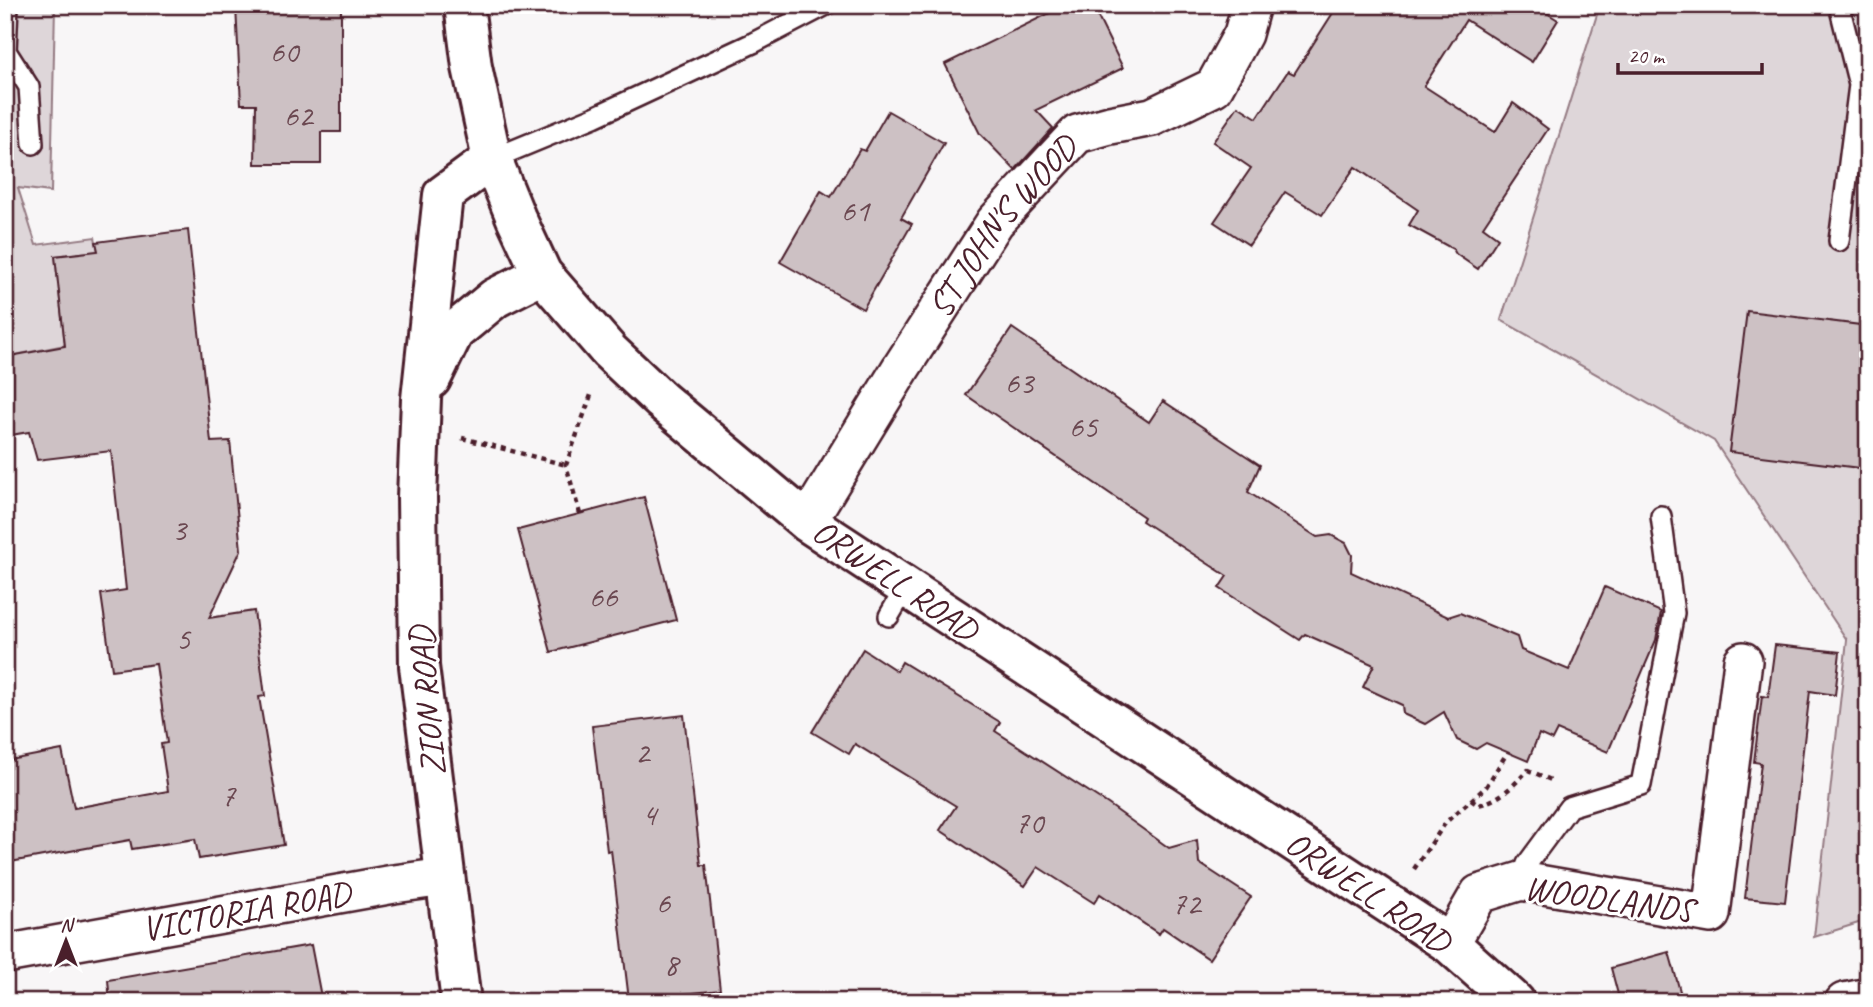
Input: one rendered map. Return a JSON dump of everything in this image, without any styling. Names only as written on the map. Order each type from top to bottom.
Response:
[{"type":"street","name":"ORWELL ROAD","points":[[464,5],[472,67],[492,159],[516,218],[542,274],[609,351],[661,400],[897,601],[1390,905],[1450,944],[1515,1002]]},
{"type":"street","name":"ST JOHN'S WOOD","points":[[807,522],[901,368],[995,222],[1077,134],[1152,117],[1214,87],[1243,34],[1251,5]]},
{"type":"street","name":"ZION ROAD","points":[[461,1002],[419,666],[417,497],[421,399],[443,195],[492,159]]},
{"type":"street","name":"ZION ROAD","points":[[421,399],[454,332],[495,298],[542,274]]},
{"type":"street","name":"WOODLANDS","points":[[1450,944],[1479,894],[1521,881],[1711,914],[1744,661]]},
{"type":"street","name":"VICTORIA ROAD","points":[[5,954],[445,877]]},
{"type":"street","points":[[1844,1002],[1868,997]]},
{"type":"lane","points":[[8,5],[6,51],[29,87],[33,144]]},
{"type":"lane","points":[[492,159],[606,112],[753,43],[826,5]]},
{"type":"lane","points":[[1839,5],[1859,85],[1839,241]]},
{"type":"lane","points":[[1521,881],[1527,864],[1569,807],[1642,785],[1674,613],[1661,516]]},
{"type":"path","points":[[580,514],[566,465],[593,390]]},
{"type":"path","points":[[470,440],[566,465]]},
{"type":"path","points":[[1390,905],[1447,822],[1486,787],[1507,753]]},
{"type":"path","points":[[1471,800],[1478,805],[1490,802],[1508,791],[1528,770],[1550,780],[1569,807]]},
{"type":"shaded area","points":[[5,5],[55,5],[51,192],[18,188],[36,245],[95,237],[98,251],[55,256],[65,345],[5,357]]},
{"type":"shaded area","points":[[1600,5],[1868,5],[1868,920],[1814,937],[1847,640],[1714,441],[1501,320]]},
{"type":"building","points":[[341,5],[341,132],[321,132],[321,164],[255,164],[256,104],[241,104],[236,7]]},
{"type":"building","points":[[1066,5],[1092,5],[1123,68],[1036,110],[1053,128],[1015,170],[980,134],[945,64]]},
{"type":"building","points":[[1338,5],[1534,5],[1558,20],[1532,62],[1466,20],[1424,86],[1495,132],[1513,103],[1548,129],[1483,227],[1498,238],[1478,269],[1453,249],[1409,225],[1418,210],[1355,167],[1322,215],[1285,192],[1249,245],[1214,222],[1251,168],[1213,142],[1238,106],[1257,118],[1288,71],[1294,74]]},
{"type":"building","points":[[888,111],[944,143],[901,218],[912,224],[863,309],[780,262],[821,191],[831,197],[860,149],[865,151]]},
{"type":"building","points":[[188,230],[211,442],[230,441],[241,550],[209,618],[254,611],[265,696],[259,697],[284,845],[199,859],[195,839],[132,849],[130,840],[5,863],[5,761],[62,750],[74,808],[168,791],[161,744],[167,743],[156,664],[112,670],[101,594],[126,590],[111,451],[37,460],[29,432],[5,436],[5,357],[65,346],[55,256],[98,251],[96,242]]},
{"type":"building","points":[[1747,311],[1868,326],[1868,469],[1729,452]]},
{"type":"building","points":[[1012,328],[1149,422],[1163,401],[1260,465],[1248,492],[1317,537],[1331,535],[1346,543],[1352,555],[1351,572],[1448,617],[1460,613],[1517,637],[1521,650],[1569,670],[1605,587],[1661,612],[1656,640],[1608,752],[1557,730],[1552,740],[1539,734],[1528,761],[1486,743],[1476,749],[1457,740],[1444,712],[1425,724],[1403,714],[1402,705],[1363,687],[1374,665],[1305,634],[1300,640],[1219,588],[1227,576],[1142,521],[1144,517],[966,395]]},
{"type":"building","points":[[644,497],[676,620],[551,652],[518,530]]},
{"type":"building","points":[[1775,645],[1840,652],[1835,695],[1810,691],[1785,902],[1745,898],[1761,763],[1754,762],[1762,696],[1768,697]]},
{"type":"building","points":[[863,649],[897,671],[902,662],[1000,722],[995,731],[1108,804],[1169,848],[1197,840],[1199,863],[1251,897],[1209,959],[1163,928],[1159,934],[1100,894],[1094,903],[1038,867],[1025,886],[940,830],[956,806],[855,744],[849,754],[812,732]]},
{"type":"building","points":[[684,715],[701,865],[706,865],[720,990],[629,1000],[611,850],[607,851],[592,726]]},
{"type":"building","points":[[311,945],[322,1002],[110,1002],[108,980]]},
{"type":"building","points":[[1669,952],[1683,1002],[1620,1002],[1611,968]]}]
